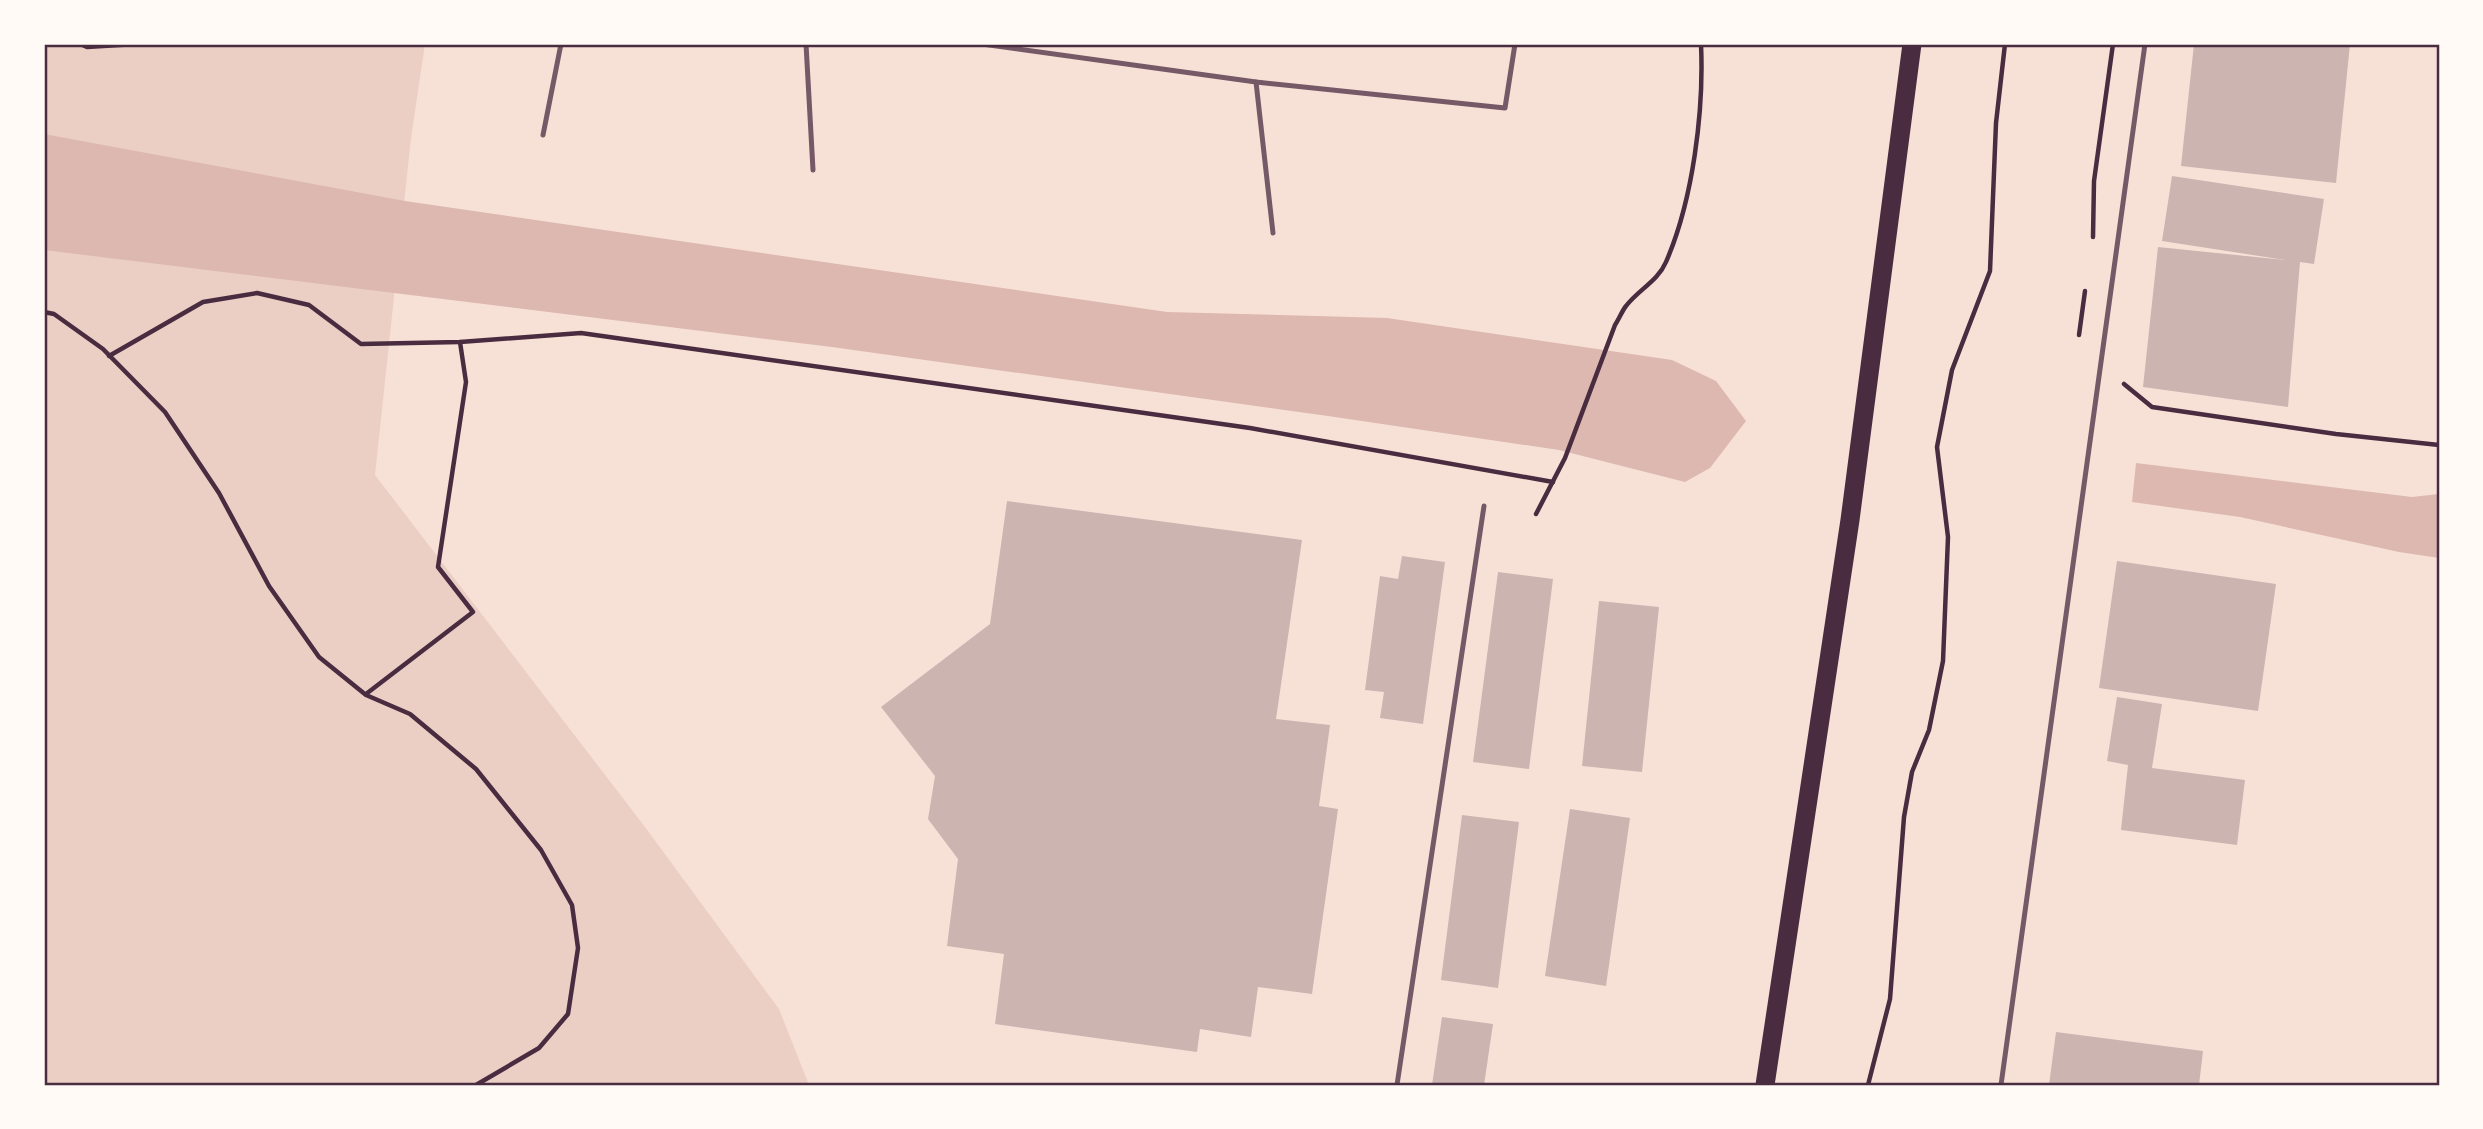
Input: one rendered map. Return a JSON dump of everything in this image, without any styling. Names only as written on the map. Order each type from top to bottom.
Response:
[{"type":"highway","points":[[1765,1085],[1850,520],[1912,44]]},
{"type":"lane","points":[[543,135],[561,44]]},
{"type":"lane","points":[[806,44],[813,170]]},
{"type":"lane","points":[[982,44],[1256,82],[1505,108],[1515,44]]},
{"type":"lane","points":[[2001,1085],[2145,44]]},
{"type":"lane","points":[[1256,82],[1273,233]]},
{"type":"lane","points":[[1397,1085],[1484,506]]},
{"type":"path","points":[[80,44],[87,47],[135,44]]},
{"type":"path","points":[[1536,514],[1565,458],[1626,305],[1655,278],[1666,263],[1699,135],[1701,44]]},
{"type":"path","points":[[1868,1085],[1889,999],[1904,817],[1912,772],[1929,730],[1943,661],[1948,537],[1937,447],[1952,370],[1990,271],[1996,123],[2005,44]]},
{"type":"path","points":[[2091,249],[2094,181],[2113,44]]},
{"type":"path","points":[[2079,335],[2086,286]]},
{"type":"path","points":[[109,356],[203,302],[257,293],[309,305],[361,344],[460,342],[581,333],[1250,428],[1553,482]]},
{"type":"path","points":[[44,312],[54,314],[109,356],[165,412],[219,493],[269,586],[319,657],[366,695],[410,714],[476,769],[541,850],[572,905],[578,948],[568,1014],[539,1048],[476,1085]]},
{"type":"path","points":[[366,695],[473,611],[438,567],[466,382],[460,342]]},
{"type":"path","points":[[2124,384],[2152,407],[2336,434],[2439,445]]},
{"type":"shaded area","points":[[44,44],[425,44],[411,138],[375,475],[645,827],[779,1009],[809,1085],[44,1085]]},
{"type":"shaded area","points":[[44,134],[405,201],[1167,312],[1387,318],[1672,360],[1716,381],[1746,421],[1710,468],[1685,482],[1559,450],[1328,416],[832,347],[44,250]]},
{"type":"shaded area","points":[[2136,463],[2412,497],[2439,494],[2439,558],[2399,552],[2240,517],[2132,502]]},
{"type":"building","points":[[2194,44],[2350,44],[2336,183],[2181,166]]},
{"type":"building","points":[[2172,176],[2324,199],[2314,264],[2300,262],[2288,407],[2143,387],[2158,247],[2285,260],[2162,241]]},
{"type":"building","points":[[1007,501],[1302,540],[1276,719],[1330,725],[1319,806],[1338,809],[1312,994],[1258,987],[1251,1037],[1200,1029],[1197,1052],[995,1024],[1004,954],[947,946],[958,859],[928,819],[935,776],[881,707],[990,624]]},
{"type":"building","points":[[1402,556],[1445,562],[1423,724],[1380,718],[1384,692],[1365,690],[1380,576],[1398,579]]},
{"type":"building","points":[[2117,561],[2276,584],[2258,711],[2099,688]]},
{"type":"building","points":[[1498,572],[1553,579],[1529,769],[1473,762]]},
{"type":"building","points":[[1599,601],[1659,607],[1642,772],[1582,766]]},
{"type":"building","points":[[2117,697],[2162,704],[2152,768],[2245,780],[2237,845],[2121,830],[2128,765],[2107,761]]},
{"type":"building","points":[[1570,809],[1630,818],[1606,986],[1545,976]]},
{"type":"building","points":[[1462,815],[1519,822],[1498,988],[1441,980]]},
{"type":"building","points":[[1442,1017],[1493,1024],[1484,1085],[1432,1085]]},
{"type":"building","points":[[2056,1032],[2203,1051],[2199,1085],[2049,1085]]}]
